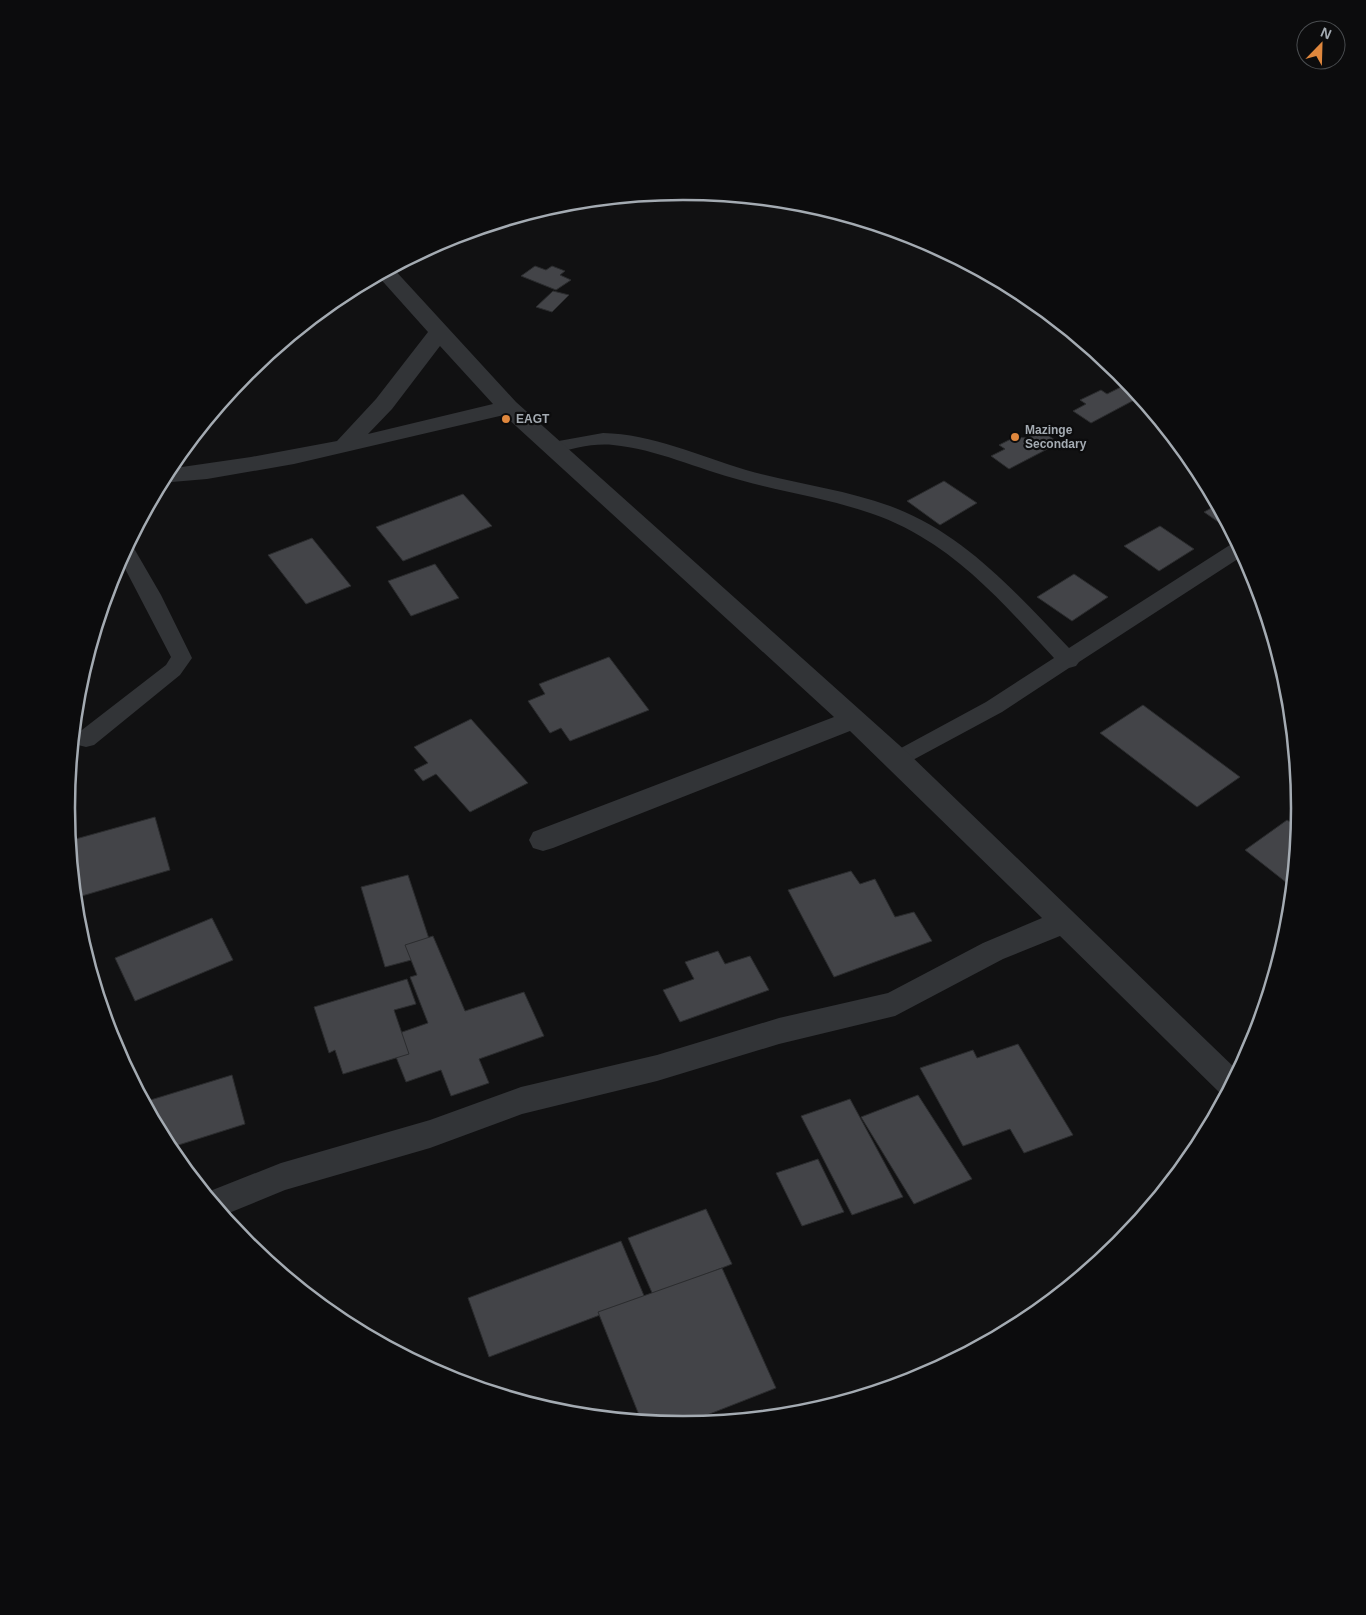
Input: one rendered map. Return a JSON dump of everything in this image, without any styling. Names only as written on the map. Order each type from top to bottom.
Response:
[{"type":"street","points":[[388,276],[508,407],[898,760],[1226,1079]]},
{"type":"street","points":[[346,444],[384,404],[439,333]]},
{"type":"street","points":[[173,476],[236,467],[405,433],[508,407]]},
{"type":"street","points":[[543,840],[852,720]]},
{"type":"street","points":[[220,1201],[281,1177],[430,1134],[521,1102],[657,1068],[779,1031],[895,1004],[993,951],[1063,922]]},
{"type":"lane","points":[[553,448],[596,438],[620,440],[794,488],[841,496],[874,507],[928,531],[958,553],[1005,593],[1069,661]]},
{"type":"lane","points":[[898,760],[994,707],[1069,661],[1234,552]]},
{"type":"lane","points":[[86,739],[174,670],[182,658],[151,595],[129,557]]},
{"type":"building","points":[[535,266],[546,270],[552,266],[565,271],[560,275],[571,280],[556,290],[521,276]]},
{"type":"building","points":[[553,291],[569,295],[552,312],[536,307]]},
{"type":"building","points":[[1121,387],[1134,400],[1091,423],[1073,411],[1086,404],[1080,400],[1101,390],[1107,394]]},
{"type":"building","points":[[1042,431],[1059,443],[1009,469],[991,456],[1005,449],[999,445],[1015,437],[1027,438]]},
{"type":"building","points":[[944,481],[977,503],[940,525],[907,501]]},
{"type":"building","points":[[463,494],[492,526],[403,561],[376,527]]},
{"type":"building","points":[[1212,508],[1220,523],[1204,512]]},
{"type":"building","points":[[1160,526],[1194,549],[1159,571],[1124,546]]},
{"type":"building","points":[[312,538],[351,586],[306,604],[268,555]]},
{"type":"building","points":[[435,564],[459,598],[411,616],[388,581]]},
{"type":"building","points":[[1074,574],[1108,597],[1072,621],[1037,597]]},
{"type":"building","points":[[609,657],[649,710],[570,741],[561,728],[550,733],[528,701],[545,694],[539,684]]},
{"type":"building","points":[[1143,705],[1240,777],[1197,807],[1100,733]]},
{"type":"building","points":[[471,719],[528,783],[470,812],[436,774],[423,781],[414,770],[428,763],[414,747]]},
{"type":"building","points":[[155,817],[170,870],[82,896],[76,839]]},
{"type":"building","points":[[1287,820],[1291,822],[1286,883],[1245,850]]},
{"type":"building","points":[[851,871],[860,884],[875,879],[895,917],[914,912],[932,941],[834,977],[788,890]]},
{"type":"building","points":[[408,875],[434,954],[385,967],[361,887]]},
{"type":"building","points":[[212,918],[233,960],[135,1001],[115,958]]},
{"type":"building","points":[[433,936],[465,1011],[524,992],[544,1036],[479,1059],[489,1083],[451,1096],[441,1070],[406,1082],[388,1037],[428,1023],[410,977],[417,975],[405,945]]},
{"type":"building","points":[[718,951],[725,964],[750,956],[769,990],[680,1022],[663,990],[694,979],[685,962]]},
{"type":"building","points":[[407,979],[416,1004],[394,1010],[409,1054],[343,1074],[335,1050],[329,1053],[314,1007]]},
{"type":"building","points":[[1018,1044],[1073,1135],[1024,1153],[1010,1129],[963,1146],[920,1068],[973,1050],[977,1058]]},
{"type":"building","points":[[232,1075],[245,1124],[177,1145],[150,1100]]},
{"type":"building","points":[[918,1095],[972,1179],[914,1204],[861,1117]]},
{"type":"building","points":[[850,1099],[903,1197],[852,1215],[801,1116]]},
{"type":"building","points":[[818,1159],[844,1212],[802,1226],[776,1173]]},
{"type":"building","points":[[706,1209],[732,1264],[653,1295],[628,1238]]},
{"type":"building","points":[[621,1241],[645,1298],[489,1357],[468,1298]]},
{"type":"building","points":[[722,1268],[776,1388],[708,1415],[683,1416],[638,1414],[598,1312]]},
{"type":"place","name":"EAGT","points":[[506,419]]},
{"type":"place","name":"Mazinge Secondary","points":[[1015,437]]}]
